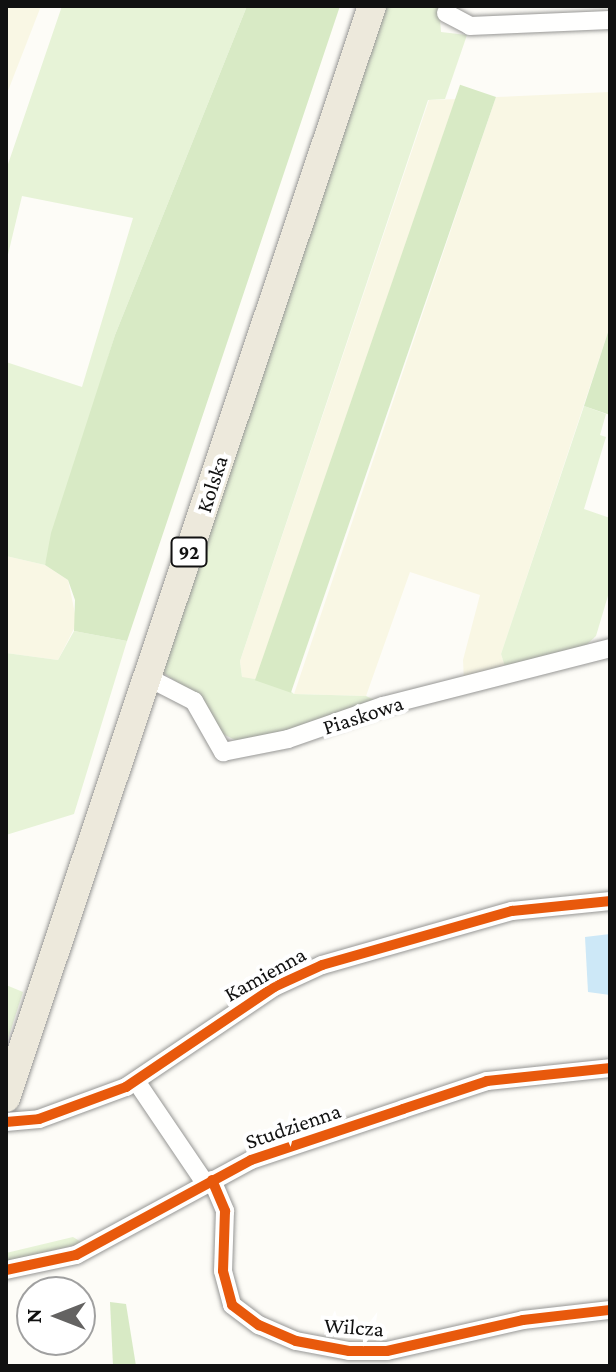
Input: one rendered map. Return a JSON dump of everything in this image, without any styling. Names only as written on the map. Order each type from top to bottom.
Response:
[{"type":"main road","name":"Kolska","points":[[6,1098],[372,6]]},
{"type":"street","points":[[446,13],[470,26],[610,20]]},
{"type":"street","name":"Piaskowa","points":[[147,677],[194,701],[223,752],[288,739],[383,706],[610,648]]},
{"type":"street","name":"Kamienna","points":[[6,1122],[39,1119],[136,1081],[252,1001],[310,969],[499,913],[610,901]]},
{"type":"street","name":"Studzienna","points":[[6,1270],[76,1255],[251,1160],[487,1081],[610,1068]]},
{"type":"street","name":"Wilcza","points":[[136,1081],[225,1211],[223,1271],[232,1305],[259,1325],[296,1341],[349,1351],[387,1351],[523,1320],[610,1310]]},
{"type":"shaded area","points":[[6,6],[41,6],[6,96]]},
{"type":"shaded area","points":[[610,92],[610,326],[501,654],[506,670],[464,681],[463,660],[480,595],[410,572],[366,696],[294,694],[496,97]]},
{"type":"shaded area","points":[[458,99],[265,669],[255,679],[242,678],[240,661],[429,100]]},
{"type":"shaded area","points":[[6,556],[45,565],[68,580],[77,623],[58,660],[6,653]]},
{"type":"green space","points":[[62,6],[247,6],[115,335],[45,565],[6,556],[6,362],[82,387],[133,218],[22,196],[6,263],[6,170]]},
{"type":"green space","points":[[247,6],[340,6],[127,641],[74,631],[75,600],[68,580],[45,565],[51,533],[115,335]]},
{"type":"green space","points":[[387,6],[439,6],[441,32],[467,35],[445,99],[428,100],[240,661],[242,677],[255,679],[265,669],[294,694],[366,696],[381,703],[277,735],[237,741],[221,733],[199,697],[162,672]]},
{"type":"green space","points":[[460,85],[496,97],[291,693],[255,680]]},
{"type":"green space","points":[[610,326],[610,415],[584,406]]},
{"type":"green space","points":[[584,406],[606,414],[600,435],[606,437],[584,509],[610,518],[610,589],[596,636],[581,650],[506,670],[501,654]]},
{"type":"green space","points":[[74,631],[127,641],[74,814],[6,835],[6,653],[58,660]]},
{"type":"green space","points":[[6,985],[23,992],[7,1042],[6,1041]]},
{"type":"green space","points":[[73,1237],[83,1243],[6,1262],[6,1253]]},
{"type":"green space","points":[[110,1302],[126,1304],[136,1366],[113,1366]]},
{"type":"water","points":[[610,934],[610,995],[588,992],[585,937]]},
{"type":"cycle path","points":[[6,1122],[39,1119],[126,1087],[274,987],[322,965],[512,911],[610,901]]},
{"type":"cycle path","points":[[6,1270],[76,1255],[251,1160],[403,1109],[487,1081],[610,1068]]},
{"type":"cycle path","points":[[212,1180],[225,1211],[223,1271],[232,1305],[259,1325],[296,1341],[349,1351],[387,1351],[523,1320],[610,1310]]}]
